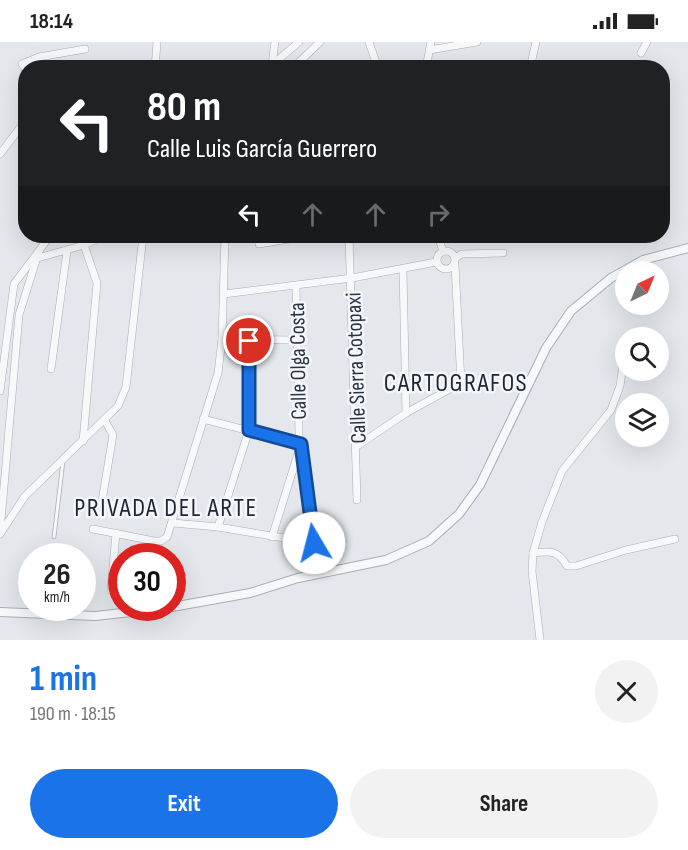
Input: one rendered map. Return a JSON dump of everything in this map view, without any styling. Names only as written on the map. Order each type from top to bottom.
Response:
[{"type":"street","points":[[155,60],[157,42]]},
{"type":"street","points":[[273,60],[275,42]]},
{"type":"street","points":[[279,60],[299,42]]},
{"type":"street","points":[[301,60],[320,42]]},
{"type":"street","points":[[369,42],[375,60]]},
{"type":"street","points":[[427,60],[430,42]]},
{"type":"street","points":[[429,50],[477,42]]},
{"type":"street","points":[[532,60],[536,42]]},
{"type":"street","points":[[641,53],[648,42]]},
{"type":"street","points":[[34,60],[39,57],[85,49]]},
{"type":"street","points":[[0,154],[18,130]]},
{"type":"street","points":[[0,391],[14,284],[44,243]]},
{"type":"street","points":[[34,259],[88,243]]},
{"type":"street","points":[[0,534],[25,496],[118,406],[126,387],[142,243]]},
{"type":"street","points":[[93,529],[161,541],[167,537],[218,373],[222,339],[225,243]]},
{"type":"street","name":"Calle Sierra Cotopaxi","points":[[350,243],[357,500]]},
{"type":"street","points":[[440,243],[443,251]]},
{"type":"street","points":[[83,441],[97,283],[84,245]]},
{"type":"street","points":[[186,603],[250,592],[298,578],[365,566],[386,560],[429,541],[459,514],[480,484],[546,348],[571,311],[611,278],[644,260],[688,248]]},
{"type":"street","points":[[51,369],[67,251]]},
{"type":"street","points":[[357,446],[406,413],[460,383],[455,261],[450,252],[443,251],[437,255],[436,262],[441,268],[448,269],[455,261],[471,254],[503,253]]},
{"type":"street","points":[[0,534],[19,315],[34,259]]},
{"type":"street","points":[[224,294],[352,278],[436,262]]},
{"type":"street","points":[[403,269],[406,413]]},
{"type":"street","name":"Calle Olga Costa","points":[[272,537],[314,543],[301,444],[295,340],[296,286]]},
{"type":"street","points":[[222,339],[295,340]]},
{"type":"street","points":[[218,527],[249,430],[249,341]]},
{"type":"street","points":[[3,377],[12,378]]},
{"type":"street","points":[[540,640],[534,599],[533,553],[562,471],[611,410],[621,381]]},
{"type":"street","points":[[173,523],[218,527],[272,537],[301,444],[203,419]]},
{"type":"street","points":[[102,501],[113,435],[105,421]]},
{"type":"street","points":[[115,543],[116,533]]},
{"type":"street","points":[[533,553],[554,551],[560,554],[567,566],[576,566],[626,550],[675,539]]},
{"type":"street","points":[[0,612],[108,615]]},
{"type":"lane","points":[[54,537],[63,459]]},
{"type":"district","name":"CARTOGRAFOS","points":[[456,382]]},
{"type":"district","name":"PRIVADA DEL ARTE","points":[[166,507]]},
{"type":"route","points":[[249,341],[249,430],[301,444],[314,543]]}]
